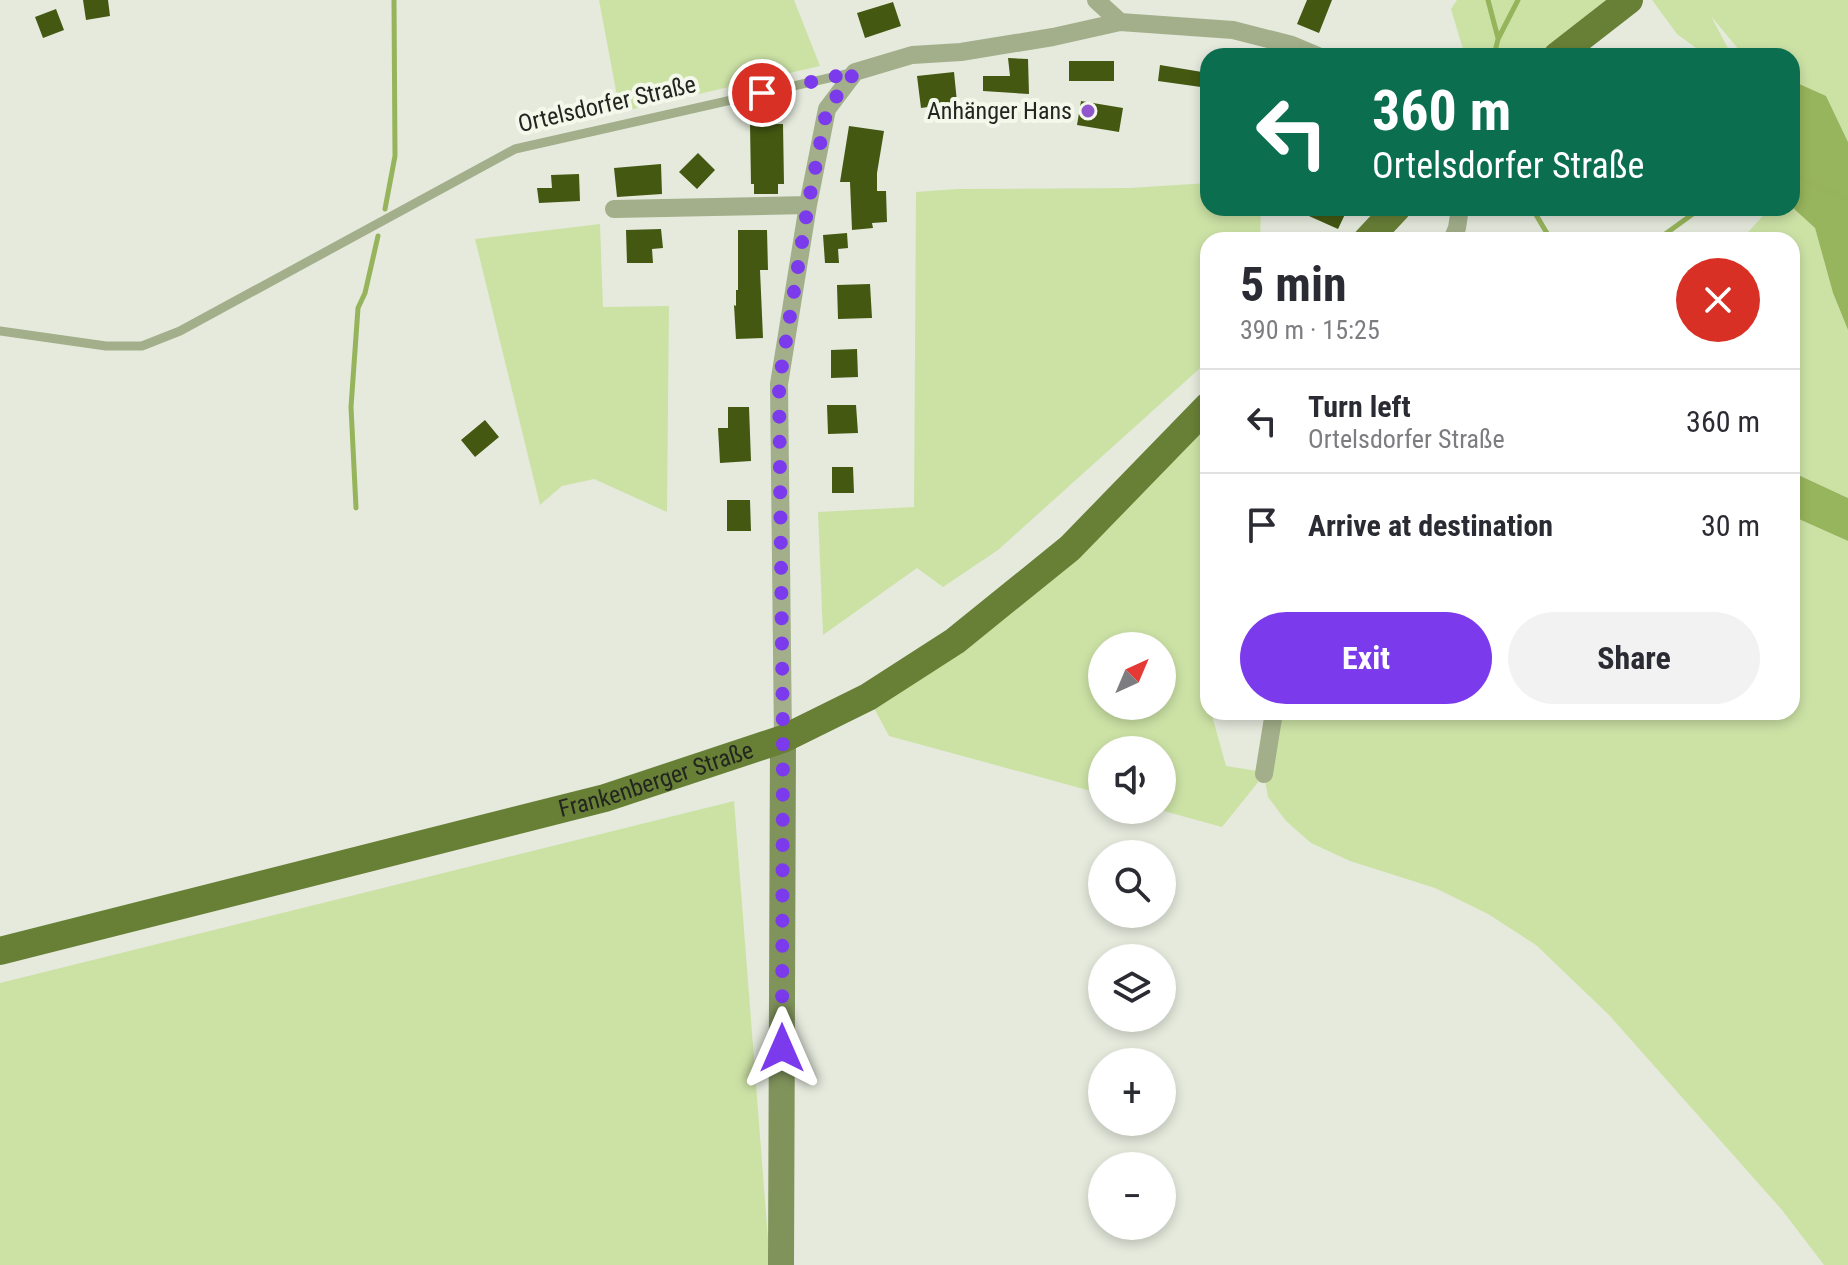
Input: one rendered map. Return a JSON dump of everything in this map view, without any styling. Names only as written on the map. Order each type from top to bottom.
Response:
[{"type":"main road","points":[[1567,48],[1629,0]]},
{"type":"main road","points":[[1374,232],[1390,216]]},
{"type":"main road","name":"Frankenberger Straße","points":[[0,951],[605,798],[783,739],[868,697],[955,641],[1070,548],[1200,414]]},
{"type":"main road","points":[[781,1265],[783,739]]},
{"type":"street","points":[[1096,0],[1120,22]]},
{"type":"street","name":"Ortelsdorfer Straße","points":[[855,72],[912,55],[961,52],[1120,22],[1233,30],[1299,48]]},
{"type":"street","points":[[783,739],[779,384],[827,109],[855,72]]},
{"type":"street","points":[[614,209],[808,205]]},
{"type":"street","points":[[1264,774],[1273,720]]},
{"type":"lane","name":"Ortelsdorfer Straße","points":[[0,331],[106,346],[142,346],[180,331],[515,149],[855,72]]},
{"type":"green space","points":[[599,0],[794,0],[820,66],[620,112]]},
{"type":"green space","points":[[1457,0],[1607,0],[1553,48],[1463,48],[1451,9]]},
{"type":"green space","points":[[1652,0],[1848,0],[1848,142],[1826,97],[1800,85],[1800,48],[1737,48],[1711,16],[1728,48],[1696,48],[1677,34]]},
{"type":"green space","points":[[1800,84],[1826,96],[1848,142],[1848,330],[1833,293],[1815,228],[1800,214]]},
{"type":"green space","points":[[1200,184],[1200,216],[1261,216],[1260,232],[1200,232],[1200,368],[998,550],[943,587],[917,568],[823,635],[818,512],[914,507],[916,192]]},
{"type":"green space","points":[[1800,214],[1815,228],[1833,293],[1848,330],[1848,498],[1800,476],[1800,232],[1748,232],[1763,216]]},
{"type":"green space","points":[[600,224],[603,307],[669,306],[667,512],[594,479],[562,486],[540,505],[475,239]]},
{"type":"green space","points":[[1200,413],[1200,720],[1213,720],[1226,766],[1258,771],[1272,720],[1800,720],[1800,520],[1848,541],[1848,1265],[1824,1265],[1782,1210],[1609,1015],[1536,945],[1488,914],[1435,888],[1350,861],[1311,843],[1286,821],[1268,797],[1264,775],[1222,827],[1176,814],[1176,736],[1088,736],[1088,790],[889,736],[868,697],[955,641]]},
{"type":"green space","points":[[1800,476],[1848,498],[1848,541],[1800,520]]},
{"type":"green space","points":[[734,801],[770,1265],[0,1265],[0,983]]},
{"type":"building","points":[[83,0],[108,0],[110,16],[86,20]]},
{"type":"building","points":[[1307,0],[1332,0],[1319,33],[1297,24]]},
{"type":"building","points":[[893,2],[901,26],[865,38],[857,13]]},
{"type":"building","points":[[56,9],[64,30],[43,38],[35,17]]},
{"type":"building","points":[[1008,58],[1028,59],[1029,94],[983,91],[983,76],[1010,76]]},
{"type":"building","points":[[1069,61],[1114,61],[1114,81],[1069,81]]},
{"type":"building","points":[[1160,65],[1200,72],[1200,87],[1158,81]]},
{"type":"building","points":[[954,72],[957,102],[943,105],[943,117],[929,118],[928,107],[921,108],[917,76]]},
{"type":"building","points":[[1081,101],[1123,108],[1119,132],[1077,125]]},
{"type":"building","points":[[750,124],[783,124],[784,184],[778,184],[778,194],[754,194],[754,184],[751,184]]},
{"type":"building","points":[[849,126],[884,131],[877,191],[886,191],[887,222],[872,223],[873,228],[852,230],[850,182],[840,182]]},
{"type":"building","points":[[698,153],[715,170],[697,189],[679,172]]},
{"type":"building","points":[[661,164],[662,194],[617,197],[614,168]]},
{"type":"building","points":[[579,174],[580,201],[539,203],[537,188],[552,188],[551,175]]},
{"type":"building","points":[[1309,216],[1344,216],[1338,229]]},
{"type":"building","points":[[661,229],[663,248],[652,249],[653,263],[627,263],[626,230]]},
{"type":"building","points":[[738,230],[767,230],[768,270],[760,270],[763,338],[736,339],[734,305],[738,290]]},
{"type":"building","points":[[847,233],[848,248],[838,249],[839,263],[825,263],[823,235]]},
{"type":"building","points":[[870,284],[872,318],[838,319],[837,285]]},
{"type":"building","points":[[857,349],[858,377],[831,378],[831,350]]},
{"type":"building","points":[[827,405],[856,405],[858,433],[828,434]]},
{"type":"building","points":[[728,407],[749,407],[751,461],[720,463],[718,428],[728,428]]},
{"type":"building","points":[[485,420],[499,437],[475,457],[461,440]]},
{"type":"building","points":[[832,467],[853,467],[854,493],[832,493]]},
{"type":"building","points":[[727,500],[750,500],[751,531],[727,531]]},
{"type":"waterway","points":[[385,209],[395,156],[394,0]]},
{"type":"waterway","points":[[1488,0],[1498,38]]},
{"type":"waterway","points":[[1496,48],[1518,0]]},
{"type":"waterway","points":[[1800,178],[1848,199]]},
{"type":"waterway","points":[[1537,216],[1546,232]]},
{"type":"waterway","points":[[1668,232],[1690,216]]},
{"type":"waterway","points":[[356,508],[351,407],[358,308],[365,293],[378,236]]},
{"type":"place","name":"Anhänger Hans","points":[[1088,111]]},
{"type":"route","points":[[762,93],[855,72],[827,109],[779,384],[782,1048]]}]
